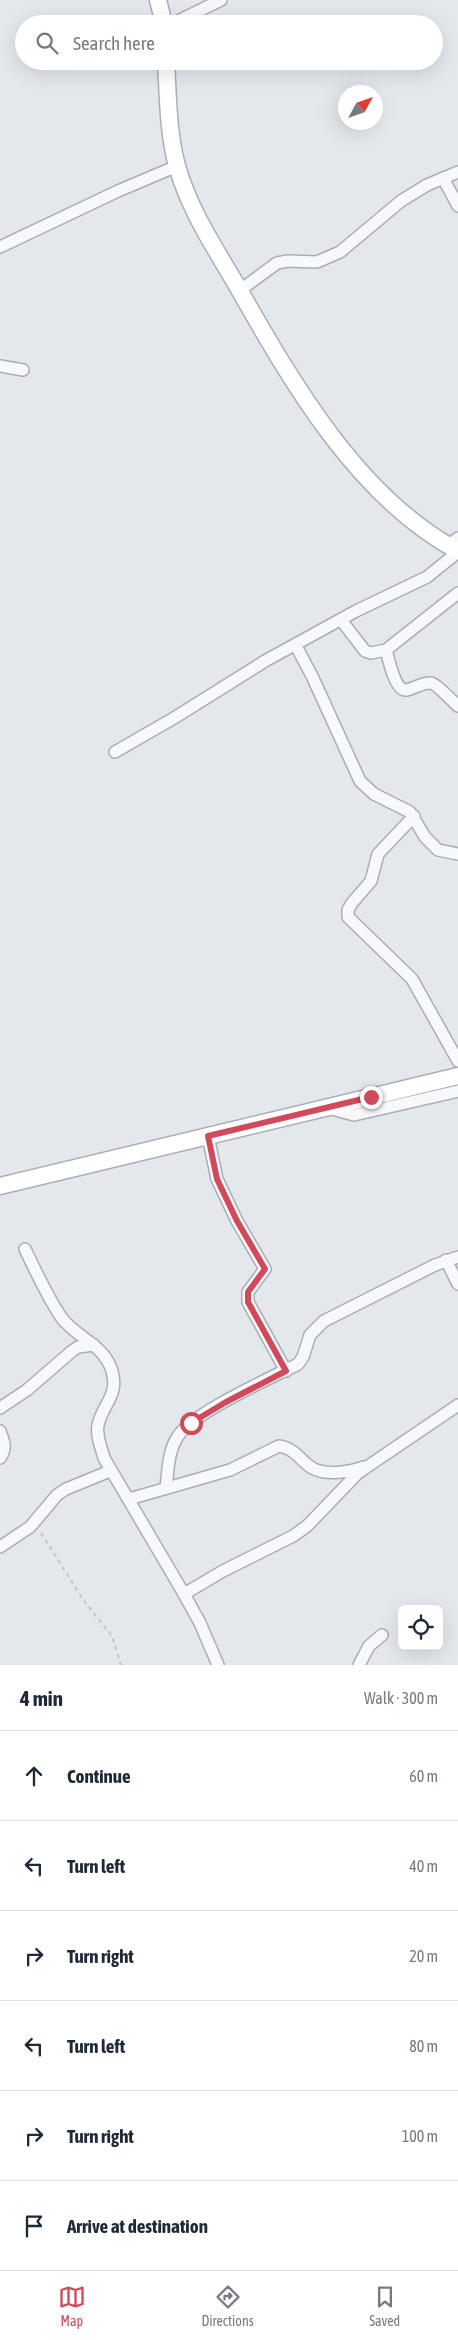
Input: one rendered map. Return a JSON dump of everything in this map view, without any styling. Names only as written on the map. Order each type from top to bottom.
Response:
[{"type":"street","points":[[158,0],[162,15]]},
{"type":"street","points":[[190,15],[221,0]]},
{"type":"street","points":[[115,752],[174,718],[257,665],[427,577],[456,547],[423,530],[403,514],[338,444],[308,403],[206,233],[177,166],[169,113],[167,70]]},
{"type":"street","points":[[0,247],[126,187],[177,166]]},
{"type":"street","points":[[240,290],[277,263],[288,260],[317,262],[340,252],[400,201],[458,172]]},
{"type":"street","points":[[443,178],[458,206]]},
{"type":"street","points":[[0,366],[23,370]]},
{"type":"street","points":[[341,620],[365,651],[371,653],[386,650],[458,593]]},
{"type":"street","points":[[296,646],[312,676],[360,781],[374,794],[397,804],[414,816],[425,837],[438,850],[458,854]]},
{"type":"street","points":[[386,650],[397,683],[401,689],[406,690],[430,683],[436,685],[458,706]]},
{"type":"street","points":[[414,816],[378,854],[371,881],[352,903],[348,910],[348,917],[412,979],[458,1061]]},
{"type":"street","points":[[371,1097],[395,1084],[458,1068]]},
{"type":"street","points":[[0,1186],[458,1076]]},
{"type":"street","points":[[327,1108],[354,1115],[458,1091]]},
{"type":"street","points":[[208,1136],[217,1179],[237,1221],[265,1269],[248,1292],[248,1302],[286,1371]]},
{"type":"street","points":[[25,1249],[61,1316],[80,1335],[94,1345],[109,1363],[114,1392],[98,1426],[100,1447],[110,1471],[129,1499],[200,1623],[218,1665]]},
{"type":"street","points":[[166,1488],[169,1461],[174,1444],[185,1428],[226,1402],[298,1364],[303,1357],[310,1335],[324,1321],[446,1260],[458,1257]]},
{"type":"street","points":[[446,1260],[458,1284]]},
{"type":"street","points":[[0,1408],[27,1390],[72,1351],[94,1345]]},
{"type":"street","points":[[184,1594],[293,1536],[306,1526],[358,1474],[458,1405]]},
{"type":"street","points":[[0,1431],[5,1444],[5,1450],[0,1458]]},
{"type":"street","points":[[129,1499],[230,1470],[279,1446],[292,1451],[313,1468],[320,1471],[342,1472],[371,1465]]},
{"type":"street","points":[[0,1547],[35,1522],[57,1495],[66,1489],[110,1471]]},
{"type":"street","points":[[359,1665],[370,1646],[382,1635]]},
{"type":"path","points":[[35,1522],[84,1601],[112,1636],[121,1665]]},
{"type":"route","points":[[191,1423],[226,1402],[286,1371],[248,1302],[248,1292],[265,1269],[263,1262],[237,1221],[217,1179],[210,1156],[208,1136],[371,1097]]}]
